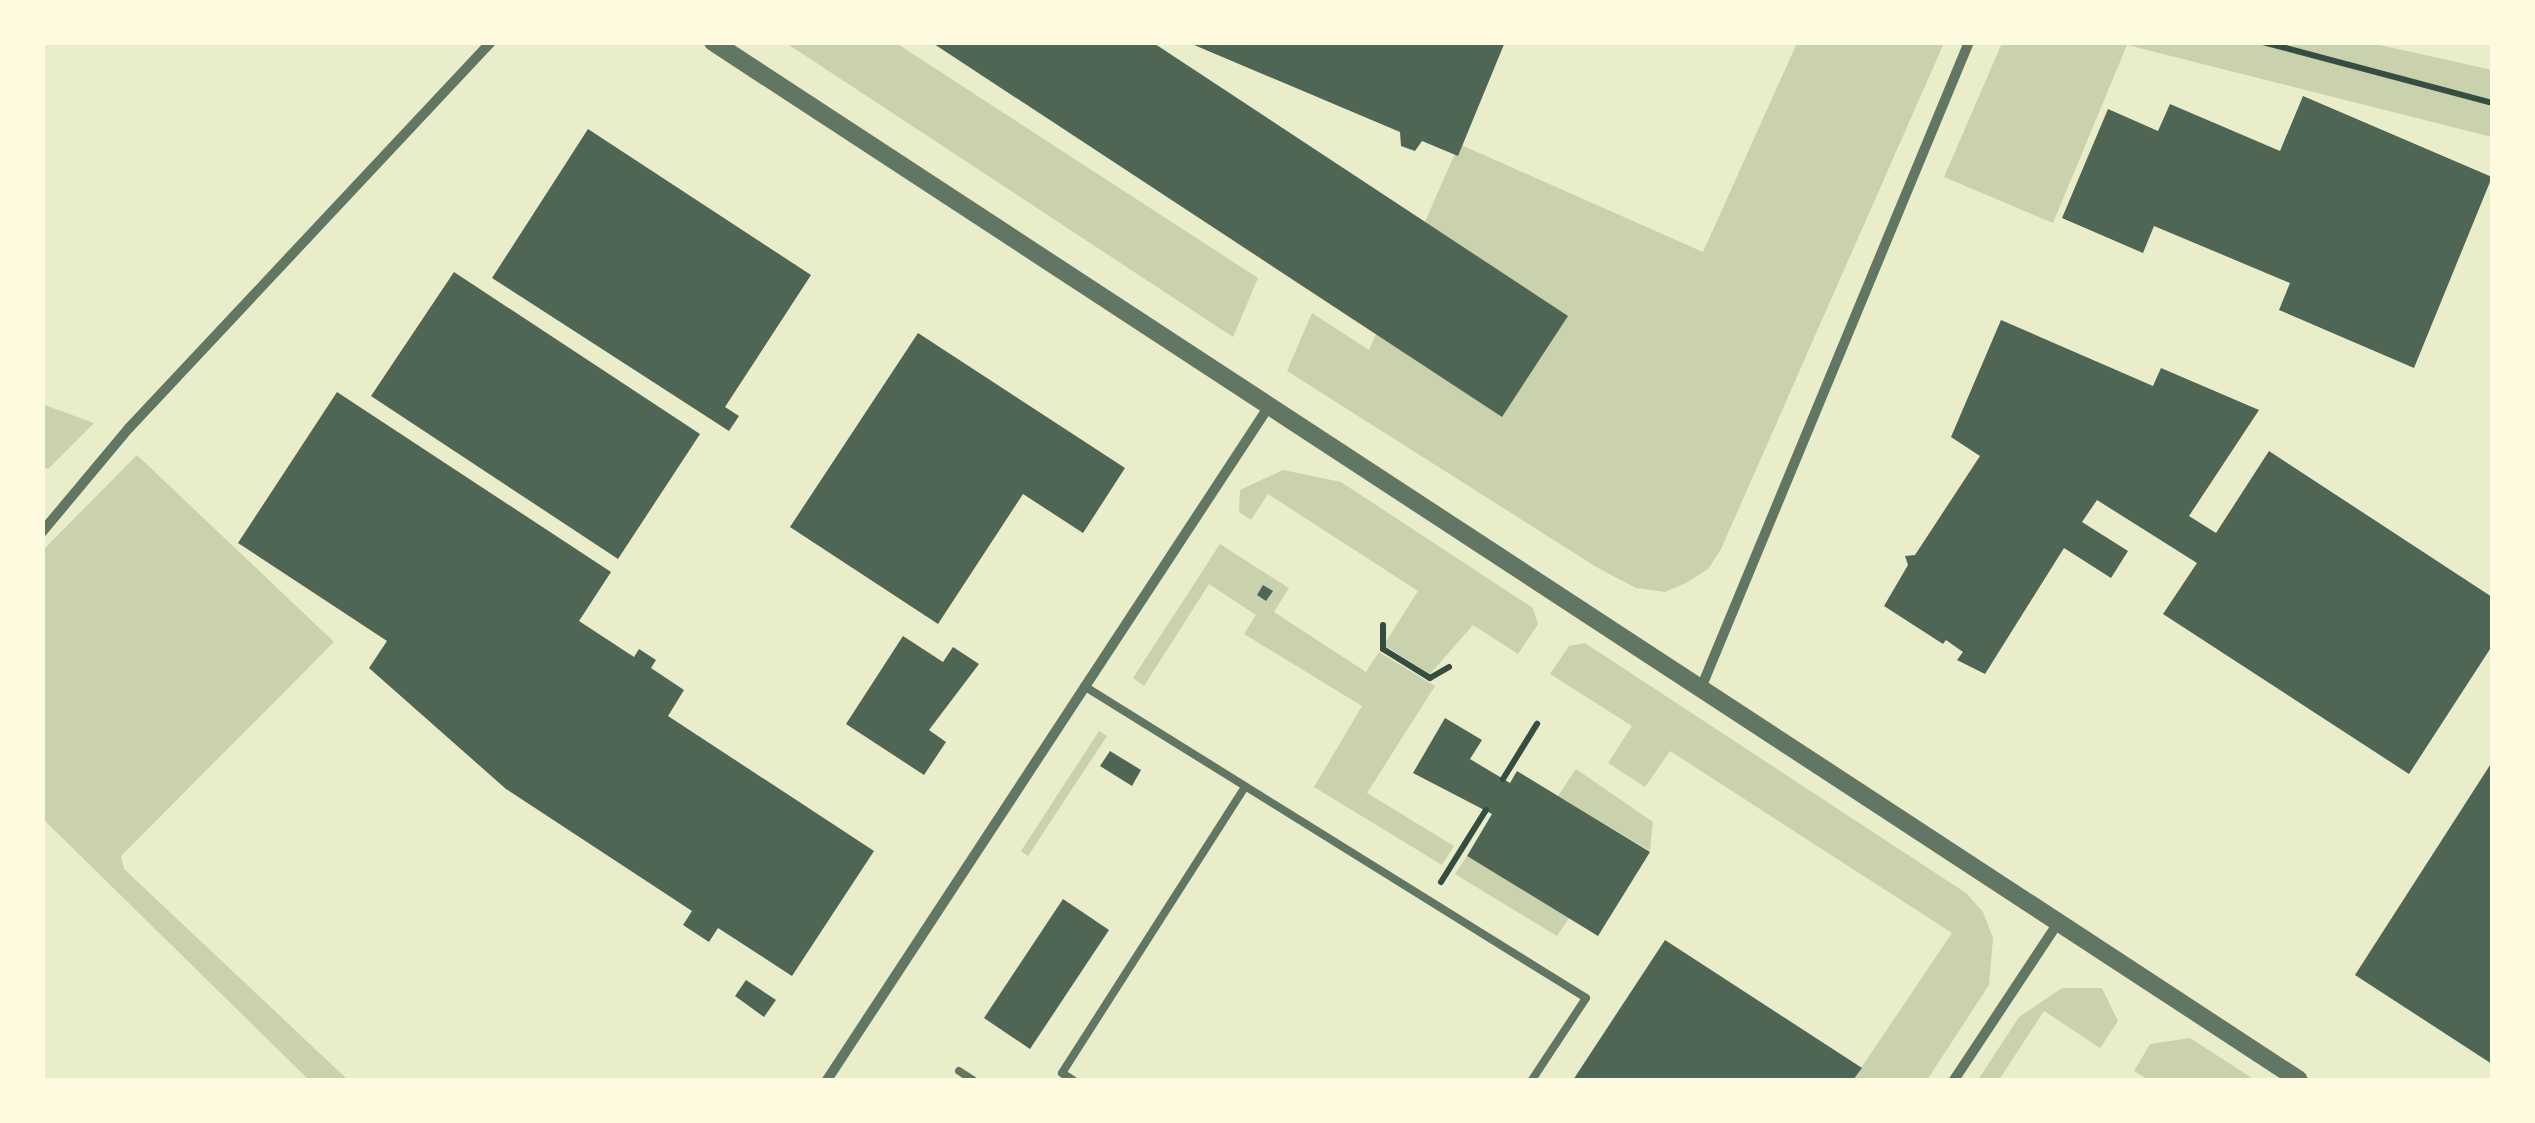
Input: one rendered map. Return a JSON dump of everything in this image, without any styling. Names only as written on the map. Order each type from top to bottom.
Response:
[{"type":"street","points":[[42,532],[142,413],[492,42]]},
{"type":"street","points":[[714,42],[2299,1080]]},
{"type":"street","points":[[1701,688],[1969,42]]},
{"type":"street","points":[[827,1080],[1269,406]]},
{"type":"street","points":[[1954,1080],[2058,923]]},
{"type":"lane","points":[[1084,686],[1586,998],[1532,1080]]},
{"type":"lane","points":[[1073,1080],[1060,1077],[1245,787]]},
{"type":"lane","points":[[959,1072],[973,1080]]},
{"type":"path","points":[[2263,42],[2492,103]]},
{"type":"path","points":[[1383,625],[1383,649],[1430,678],[1448,667]]},
{"type":"path","points":[[1503,779],[1537,724]]},
{"type":"path","points":[[1430,901],[1486,810]]},
{"type":"green space","points":[[786,43],[896,43],[1258,278],[1233,337]]},
{"type":"green space","points":[[1797,43],[1944,43],[1721,549],[1708,569],[1686,583],[1665,592],[1636,588],[1598,568],[1287,371],[1312,313],[1369,350],[1459,144],[1703,252]]},
{"type":"green space","points":[[2002,43],[2371,43],[2492,70],[2492,137],[2127,45],[2053,223],[1944,177]]},
{"type":"green space","points":[[42,404],[94,423],[48,469],[43,467]]},
{"type":"green space","points":[[137,455],[334,642],[121,856],[124,869],[348,1080],[309,1080],[43,819],[43,550]]},
{"type":"green space","points":[[1283,470],[1341,482],[1533,608],[1538,624],[1518,654],[1473,625],[1430,674],[1384,645],[1418,591],[1268,494],[1251,520],[1239,512],[1240,490]]},
{"type":"green space","points":[[1220,544],[1289,588],[1274,612],[1366,672],[1379,652],[1435,686],[1367,793],[1454,846],[1442,865],[1314,787],[1362,706],[1244,634],[1256,615],[1209,584],[1144,686],[1133,678]]},
{"type":"green space","points":[[1585,643],[1966,893],[1983,912],[1993,938],[1989,985],[1927,1080],[1853,1080],[1952,933],[1670,751],[1645,787],[1608,763],[1632,726],[1550,674],[1569,646]]},
{"type":"green space","points":[[1099,731],[1107,736],[1028,856],[1021,851]]},
{"type":"green space","points":[[1576,769],[1653,822],[1650,851],[1558,796]]},
{"type":"green space","points":[[1467,856],[1569,918],[1557,936],[1455,874]]},
{"type":"green space","points":[[2062,988],[2102,988],[2118,1021],[2100,1048],[2044,1011],[1999,1080],[1978,1080],[2019,1017]]},
{"type":"green space","points":[[2190,1038],[2255,1080],[2149,1080],[2134,1071],[2150,1044]]},
{"type":"building","points":[[931,42],[1152,42],[1568,316],[1502,417]]},
{"type":"building","points":[[1187,42],[1505,42],[1458,156],[1422,141],[1415,151],[1401,146],[1400,132]]},
{"type":"building","points":[[2303,96],[2492,177],[2414,368],[2279,310],[2290,283],[2154,226],[2143,253],[2062,218],[2108,109],[2158,131],[2170,104],[2280,151]]},
{"type":"building","points":[[588,129],[811,275],[725,407],[739,416],[729,431],[492,278]]},
{"type":"building","points":[[454,272],[700,434],[618,559],[371,396]]},
{"type":"building","points":[[2001,320],[2153,386],[2161,368],[2259,410],[2189,516],[2216,533],[2269,451],[2492,597],[2492,646],[2409,774],[2163,614],[2197,563],[2097,500],[2082,522],[2128,551],[2111,578],[2064,548],[1985,674],[1957,660],[1963,652],[1946,640],[1943,644],[1884,606],[1908,565],[1905,556],[1915,555],[1980,456],[1951,437]]},
{"type":"building","points":[[918,333],[1125,468],[1083,533],[1023,494],[938,624],[790,527]]},
{"type":"building","points":[[337,392],[611,572],[579,621],[634,657],[639,649],[656,660],[651,668],[684,690],[668,716],[874,851],[792,976],[718,928],[709,942],[683,925],[692,911],[506,789],[369,668],[387,641],[238,543]]},
{"type":"building","points":[[1263,585],[1273,591],[1266,601],[1257,595]]},
{"type":"building","points":[[903,636],[943,662],[953,647],[979,664],[929,730],[946,742],[924,775],[846,724]]},
{"type":"building","points":[[1445,718],[1482,740],[1470,759],[1510,783],[1517,771],[1650,852],[1598,936],[1467,856],[1492,814],[1413,773]]},
{"type":"building","points":[[1110,751],[1141,770],[1132,786],[1100,766]]},
{"type":"building","points":[[2492,762],[2492,1064],[2355,975]]},
{"type":"building","points":[[1063,899],[1109,930],[1030,1049],[984,1018]]},
{"type":"building","points":[[1665,940],[1862,1068],[1853,1080],[1573,1080]]},
{"type":"building","points":[[746,980],[776,1000],[764,1017],[735,996]]}]
